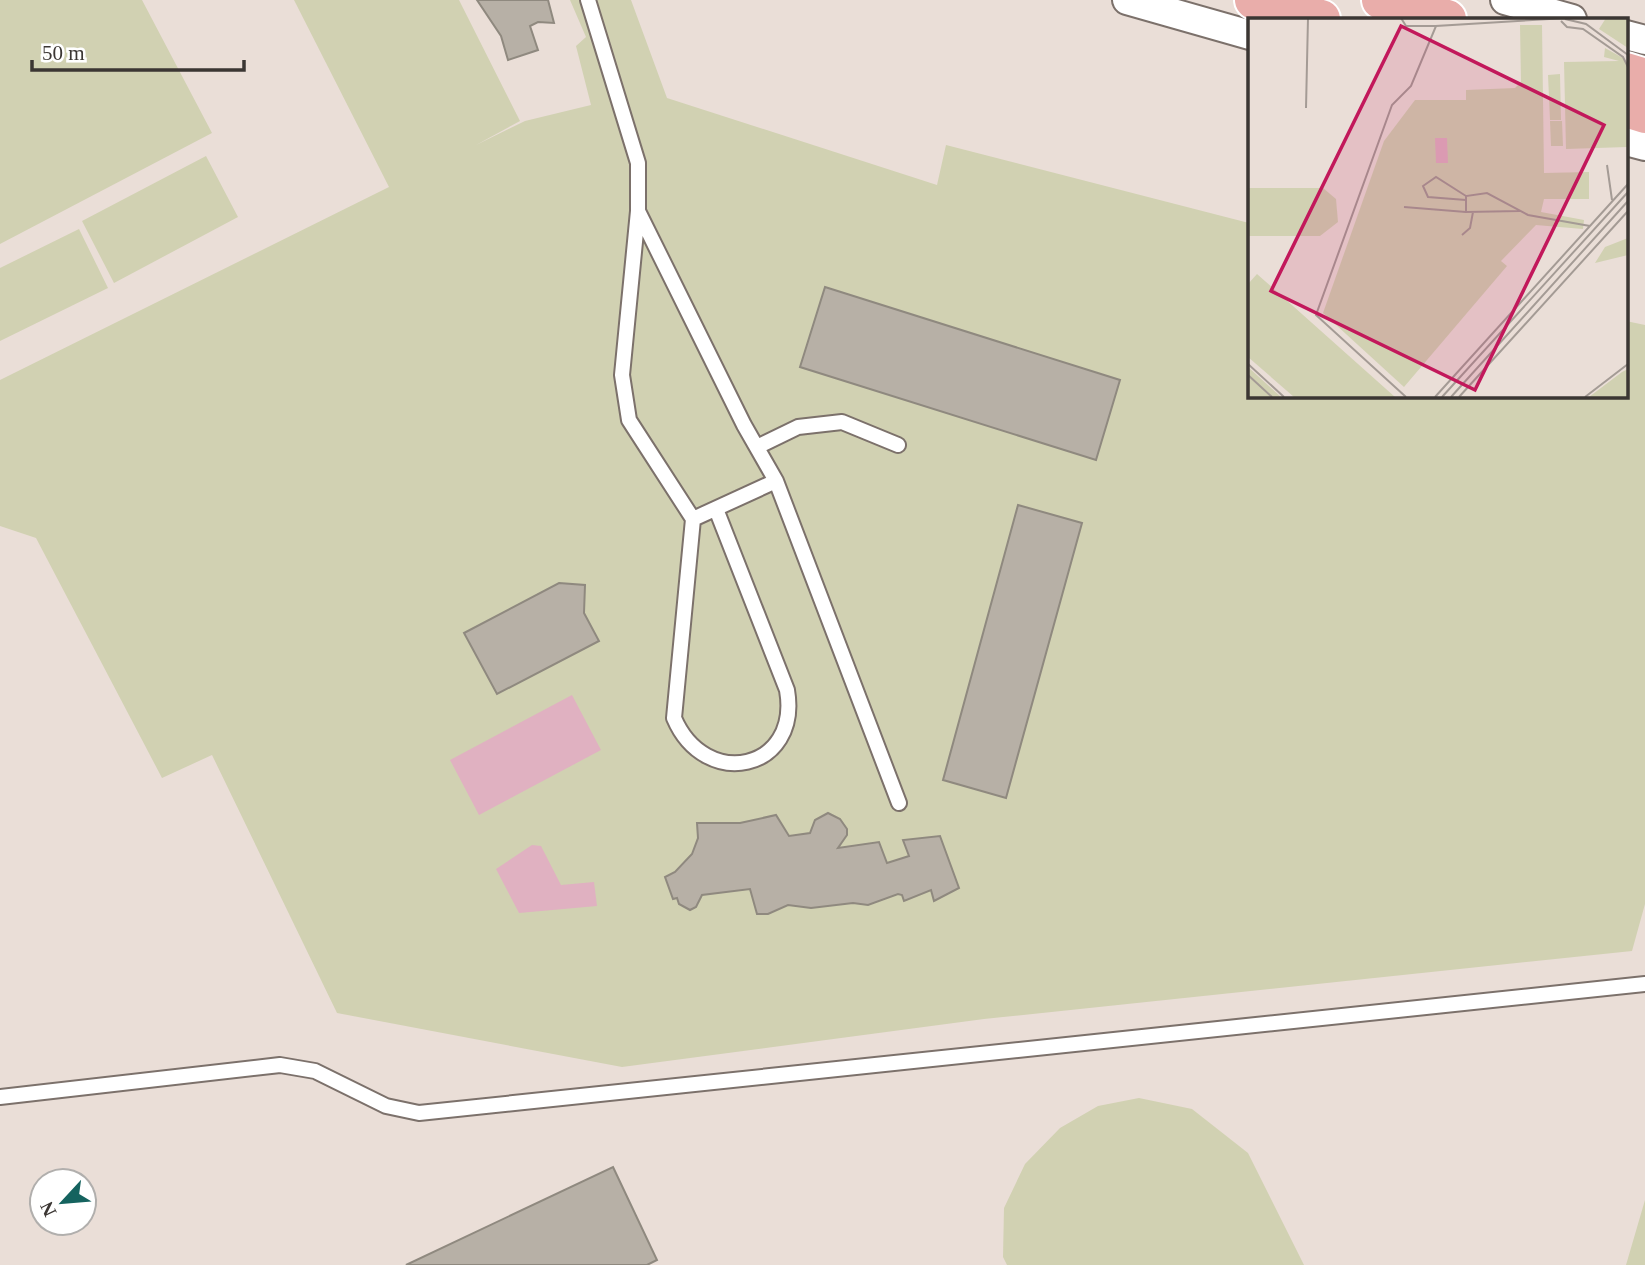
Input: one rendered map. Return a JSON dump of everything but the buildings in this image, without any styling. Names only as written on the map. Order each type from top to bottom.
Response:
[{"type":"main road","points":[[1254,0],[1317,18]]},
{"type":"main road","points":[[1381,0],[1444,18]]},
{"type":"main road","points":[[1628,73],[1645,78]]},
{"type":"main road","points":[[1628,109],[1645,114]]},
{"type":"street","points":[[1127,0],[1248,35]]},
{"type":"street","points":[[1505,0],[1540,5],[1570,18]]},
{"type":"street","points":[[1628,36],[1645,40]]},
{"type":"street","points":[[1628,142],[1645,146]]},
{"type":"lane","points":[[588,0],[638,163],[638,211],[622,375],[629,420],[693,519],[674,718],[681,733],[707,757],[723,763],[751,762],[777,743],[785,731],[790,708],[787,690],[716,509]]},
{"type":"lane","points":[[638,211],[776,481],[899,803]]},
{"type":"lane","points":[[757,447],[798,427],[842,422],[898,445]]},
{"type":"lane","points":[[693,519],[776,481]]},
{"type":"lane","points":[[0,1097],[279,1065],[315,1071],[386,1106],[419,1113],[1645,984]]},
{"type":"green space","points":[[0,0],[142,0],[212,133],[0,244]]},
{"type":"green space","points":[[294,0],[459,0],[520,121],[476,145],[525,121],[591,105],[576,46],[586,37],[570,0],[631,0],[667,98],[937,185],[946,145],[1248,223],[1248,397],[1628,397],[1628,321],[1645,325],[1645,904],[1632,951],[984,1019],[622,1067],[337,1013],[212,755],[162,778],[36,538],[0,526],[0,380],[389,187]]},
{"type":"green space","points":[[206,156],[238,217],[114,283],[82,221]]},
{"type":"green space","points":[[79,229],[108,288],[0,341],[0,268]]},
{"type":"green space","points":[[1139,1098],[1192,1109],[1248,1153],[1304,1265],[1007,1265],[1003,1257],[1004,1208],[1025,1164],[1060,1128],[1098,1106]]},
{"type":"green space","points":[[1645,1200],[1645,1265],[1626,1265]]},
{"type":"shaded area","points":[[572,695],[601,750],[479,815],[450,760]]},
{"type":"shaded area","points":[[532,845],[541,846],[561,885],[594,882],[597,906],[519,913],[496,869]]}]
